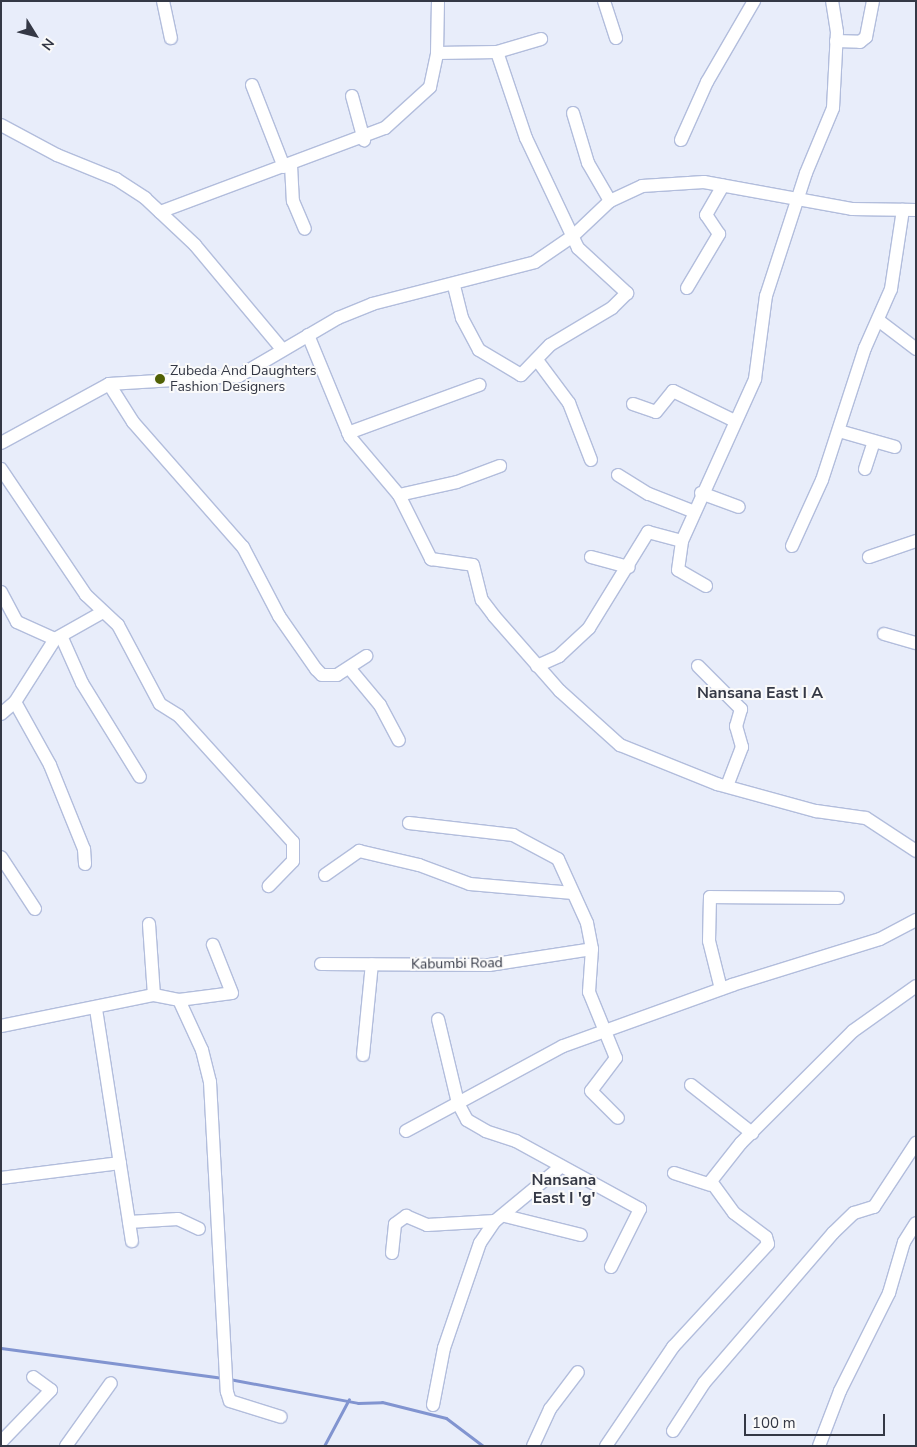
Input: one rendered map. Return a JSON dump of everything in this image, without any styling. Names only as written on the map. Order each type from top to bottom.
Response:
[{"type":"street","points":[[163,1],[171,38]]},
{"type":"street","points":[[160,212],[364,140],[422,96],[430,87],[437,53],[438,1]]},
{"type":"street","points":[[604,1],[616,38]]},
{"type":"street","points":[[682,140],[707,82],[754,1]]},
{"type":"street","points":[[706,586],[678,570],[682,541],[692,511],[755,379],[762,312],[799,200],[833,108],[836,41],[832,1]]},
{"type":"street","points":[[836,41],[860,42],[866,37],[874,1]]},
{"type":"street","points":[[437,53],[497,52],[542,39]]},
{"type":"street","points":[[454,285],[462,318],[485,357],[521,375],[550,345],[612,308],[627,293],[587,259],[573,236],[526,138],[497,52]]},
{"type":"street","points":[[252,85],[288,166],[293,201],[305,229]]},
{"type":"street","points":[[352,96],[364,140]]},
{"type":"street","points":[[573,112],[588,163],[610,201]]},
{"type":"street","points":[[1,124],[57,155],[116,179],[160,212],[195,245],[282,349]]},
{"type":"street","points":[[1,443],[109,384],[239,376],[308,335],[346,309],[454,285],[535,262],[573,236],[610,201],[642,186],[688,182],[723,185],[852,208],[910,210],[897,266],[839,431],[792,546]]},
{"type":"street","points":[[687,288],[719,234],[706,215],[723,185]]},
{"type":"street","points":[[878,320],[916,349]]},
{"type":"street","points":[[308,335],[348,434],[398,495],[431,559],[473,565],[482,600],[537,666],[620,745],[686,768],[700,778],[728,784],[816,810],[866,818],[916,851]]},
{"type":"street","points":[[537,360],[569,403],[591,460]]},
{"type":"street","points":[[109,384],[133,422],[243,546],[278,616],[316,669],[330,676],[350,669],[366,656]]},
{"type":"street","points":[[348,434],[479,386]]},
{"type":"street","points":[[633,404],[656,412],[673,391],[735,421]]},
{"type":"street","points":[[839,431],[895,447]]},
{"type":"street","points":[[865,469],[874,441]]},
{"type":"street","points":[[398,495],[449,484],[500,466]]},
{"type":"street","points":[[1,469],[86,595],[118,625],[160,704],[179,716],[293,842],[293,861],[269,886]]},
{"type":"street","points":[[618,474],[649,494],[692,511]]},
{"type":"street","points":[[701,493],[739,507]]},
{"type":"street","points":[[537,666],[559,656],[589,628],[629,568],[648,532],[682,541]]},
{"type":"street","points":[[869,557],[916,541]]},
{"type":"street","points":[[591,557],[629,568]]},
{"type":"street","points":[[1,592],[17,622],[58,639],[82,683],[140,777]]},
{"type":"street","points":[[1,714],[15,702],[58,639],[103,612]]},
{"type":"street","points":[[884,634],[916,643]]},
{"type":"street","points":[[698,666],[741,710],[736,726],[742,747],[728,784]]},
{"type":"street","points":[[350,669],[380,705],[399,740]]},
{"type":"street","points":[[15,702],[50,765],[84,849],[85,864]]},
{"type":"street","points":[[409,822],[512,835],[558,859],[587,923],[592,949],[589,992],[616,1058],[591,1091],[618,1118]]},
{"type":"street","points":[[325,875],[359,851],[419,864],[470,884],[573,893]]},
{"type":"street","points":[[1,857],[35,909]]},
{"type":"street","points":[[721,989],[709,941],[710,897],[838,898]]},
{"type":"street","points":[[406,1131],[511,1071],[606,1031],[721,989],[880,939],[916,920]]},
{"type":"street","points":[[149,924],[154,995]]},
{"type":"street","points":[[1,1026],[96,1009],[154,995],[179,1000],[232,994],[213,945]]},
{"type":"street","name":"Kabumbi Road","points":[[321,964],[488,965],[592,949]]},
{"type":"street","points":[[363,1055],[372,964]]},
{"type":"street","points":[[710,1185],[752,1133],[871,1015],[916,986]]},
{"type":"street","points":[[179,1000],[202,1050],[210,1082],[226,1378],[230,1401],[282,1417]]},
{"type":"street","points":[[96,1009],[132,1241]]},
{"type":"street","points":[[438,1019],[458,1102],[467,1120],[516,1140],[559,1168],[600,1186],[642,1212],[611,1267]]},
{"type":"street","points":[[691,1084],[752,1133]]},
{"type":"street","points":[[673,1431],[704,1383],[833,1233],[854,1213],[874,1207],[916,1143]]},
{"type":"street","points":[[1,1178],[120,1163]]},
{"type":"street","points":[[433,1405],[444,1348],[480,1243],[500,1218],[559,1168]]},
{"type":"street","points":[[606,1446],[673,1347],[768,1244],[710,1185],[674,1173]]},
{"type":"street","points":[[392,1253],[395,1224],[401,1218],[427,1225],[500,1218],[581,1235]]},
{"type":"street","points":[[129,1222],[178,1219],[200,1229]]},
{"type":"street","points":[[819,1446],[840,1391],[889,1293],[904,1242],[916,1223]]},
{"type":"street","points":[[533,1446],[550,1409],[578,1372]]},
{"type":"street","points":[[1,1442],[51,1390],[33,1376]]},
{"type":"street","points":[[66,1446],[111,1383]]},
{"type":"waterway","points":[[1,1348],[223,1378]]},
{"type":"waterway","points":[[229,1379],[358,1403],[382,1402],[446,1418],[483,1446]]},
{"type":"waterway","points":[[324,1446],[349,1399]]},
{"type":"place","name":"Zubeda And Daughters Fashion Designers","points":[[160,379]]},
{"type":"district","name":"Nansana East I A","points":[[760,693]]},
{"type":"district","name":"Nansana East I 'g'","points":[[564,1189]]}]
